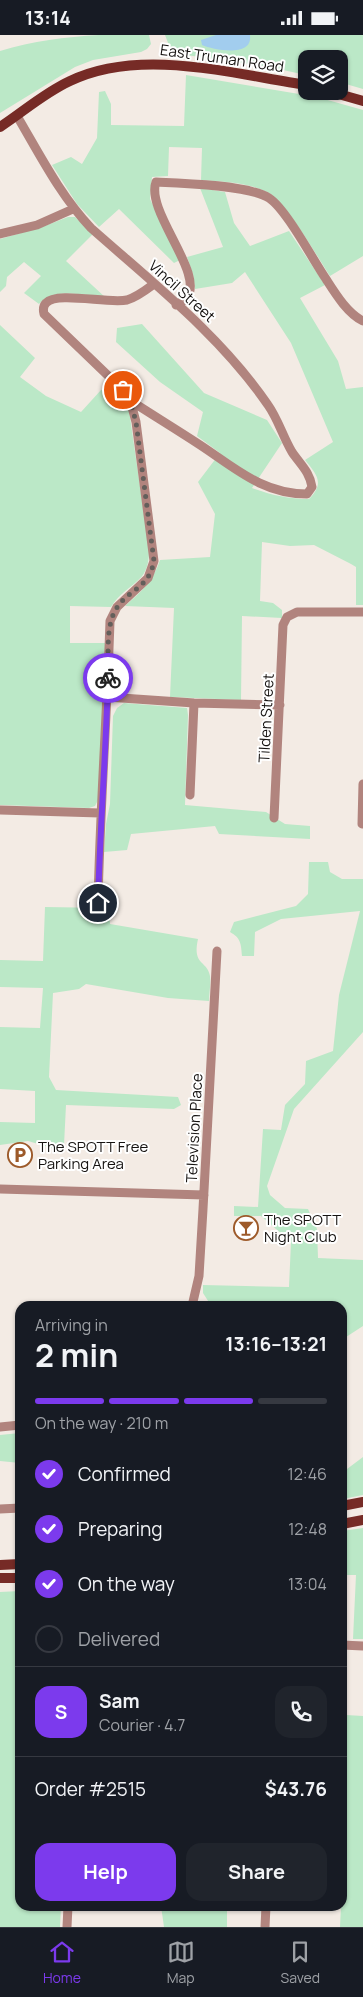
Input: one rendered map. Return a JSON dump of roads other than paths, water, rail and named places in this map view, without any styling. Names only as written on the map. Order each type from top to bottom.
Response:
[{"type":"main road","name":"East Truman Road","points":[[0,127],[51,90],[71,80],[110,68],[131,64],[179,65],[298,84]]},
{"type":"main road","points":[[348,97],[363,101]]},
{"type":"main road","points":[[347,1505],[363,1502]]},
{"type":"main road","points":[[347,1523],[363,1520]]},
{"type":"main road","points":[[0,1565],[15,1564]]},
{"type":"main road","points":[[0,1578],[15,1578]]},
{"type":"street","name":"Vincil Street","points":[[17,116],[58,188],[73,209],[91,228],[208,333],[242,371],[269,407],[293,453],[311,477],[312,487],[307,494],[269,489],[246,477],[127,397]]},
{"type":"street","points":[[176,305],[187,299],[190,290],[190,279],[181,255],[158,207],[156,182],[197,183],[254,192],[269,197],[282,211],[331,286],[354,317],[363,321]]},
{"type":"street","points":[[0,234],[37,225],[73,209]]},
{"type":"street","points":[[98,903],[100,813],[108,697],[110,621],[117,607],[148,578],[154,561],[136,422],[132,407],[123,390],[44,314],[43,307],[47,302],[57,298],[127,300],[143,292],[154,283]]},
{"type":"street","name":"Tilden Street","points":[[274,818],[283,625],[292,613],[297,612],[363,611]]},
{"type":"street","points":[[108,697],[194,703],[280,705]]},
{"type":"street","points":[[190,795],[194,703]]},
{"type":"street","points":[[362,824],[363,784]]},
{"type":"street","points":[[0,810],[100,813]]},
{"type":"street","name":"Television Place","points":[[193,1301],[199,1276],[217,951]]},
{"type":"street","points":[[0,1189],[204,1195]]},
{"type":"street","points":[[0,1427],[15,1426]]},
{"type":"street","points":[[0,1509],[15,1508]]},
{"type":"street","points":[[347,1645],[363,1647]]},
{"type":"street","points":[[67,1927],[68,1911]]},
{"type":"street","points":[[265,1927],[266,1911]]},
{"type":"water","points":[[216,35],[250,35],[249,42],[239,50],[215,49],[202,45],[201,40]]},
{"type":"place","name":"The SPOTT Free Parking Area","points":[[20,1155]]},
{"type":"place","name":"The SPOTT Night Club","points":[[246,1228]]}]
